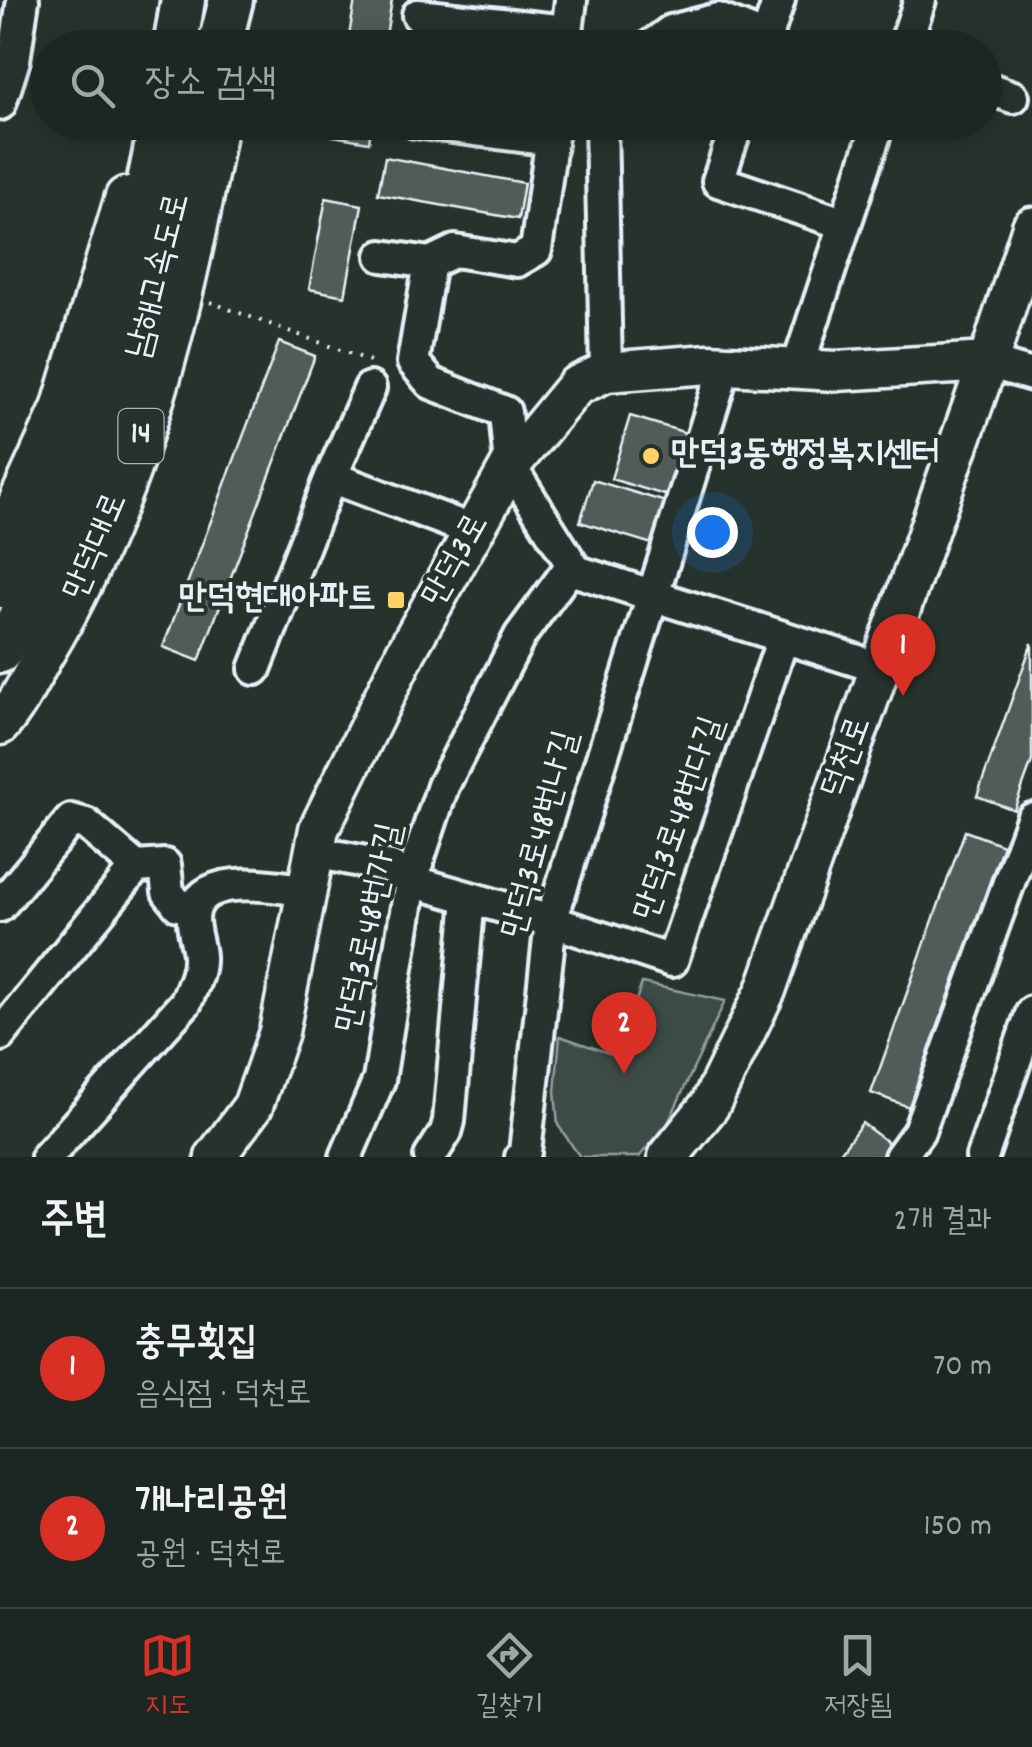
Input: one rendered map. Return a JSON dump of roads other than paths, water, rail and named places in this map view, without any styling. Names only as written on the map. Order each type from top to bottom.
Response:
[{"type":"highway","points":[[177,30],[180,0]]},
{"type":"highway","points":[[225,30],[234,0]]},
{"type":"highway","name":"남해고속도로","points":[[0,586],[78,430],[162,143]]},
{"type":"highway","name":"남해고속도로","points":[[0,650],[62,550],[108,458],[139,363],[162,143]]},
{"type":"main road","points":[[171,30],[180,0]]},
{"type":"main road","points":[[232,30],[234,0]]},
{"type":"main road","name":"만덕대로","points":[[0,725],[69,614],[103,544],[154,400],[184,292],[214,140]]},
{"type":"main road","points":[[0,542],[61,410],[113,242],[162,143]]},
{"type":"main road","name":"덕천로","points":[[668,1157],[710,1105],[766,990],[1032,228]]},
{"type":"main road","points":[[606,372],[724,365],[836,371],[988,362]]},
{"type":"main road","name":"만덕3로","points":[[227,1151],[253,1106],[279,1032],[318,829],[398,670],[510,466],[576,386],[606,372]]},
{"type":"street","points":[[0,104],[14,60],[23,0]]},
{"type":"street","points":[[567,30],[571,0]]},
{"type":"street","points":[[769,30],[779,0]]},
{"type":"street","points":[[910,30],[920,0]]},
{"type":"street","points":[[418,16],[508,30]]},
{"type":"street","points":[[676,30],[718,18],[740,30]]},
{"type":"street","points":[[382,256],[430,263],[455,250],[517,261],[536,250],[552,140]]},
{"type":"street","points":[[601,140],[606,372]]},
{"type":"street","points":[[732,140],[718,180],[845,224]]},
{"type":"street","points":[[797,369],[873,140]]},
{"type":"street","points":[[430,263],[413,362],[430,383],[505,412],[510,466],[576,571],[880,668]]},
{"type":"street","points":[[988,362],[1032,375]]},
{"type":"street","name":"만덕3로48번나길","points":[[526,1155],[551,921],[724,365]]},
{"type":"street","points":[[255,669],[374,376]]},
{"type":"street","points":[[331,477],[474,531]]},
{"type":"street","name":"만덕3로48번가길","points":[[346,1157],[379,1080],[411,881],[442,786],[520,636],[572,565]]},
{"type":"street","name":"만덕3로48번다길","points":[[551,921],[672,960],[784,638]]},
{"type":"street","points":[[900,1157],[919,1131],[1032,819]]},
{"type":"street","points":[[0,906],[72,820],[86,824],[136,867],[165,865],[168,892],[178,905],[195,908]]},
{"type":"street","points":[[314,852],[392,867],[411,881],[551,921]]},
{"type":"street","points":[[0,1035],[136,867]]},
{"type":"street","points":[[47,1157],[186,1002],[199,957],[193,926],[195,908],[206,894],[235,885],[306,890]]},
{"type":"street","points":[[430,1157],[449,1120],[469,898]]},
{"type":"street","points":[[982,1157],[1032,1012]]},
{"type":"place","name":"만덕3동행정복지센터","points":[[651,456]]},
{"type":"place","name":"만덕현대아파트","points":[[396,600]]},
{"type":"place","name":"충무횟집","points":[[903,696]]},
{"type":"place","name":"개나리공원","points":[[624,1074]]}]
